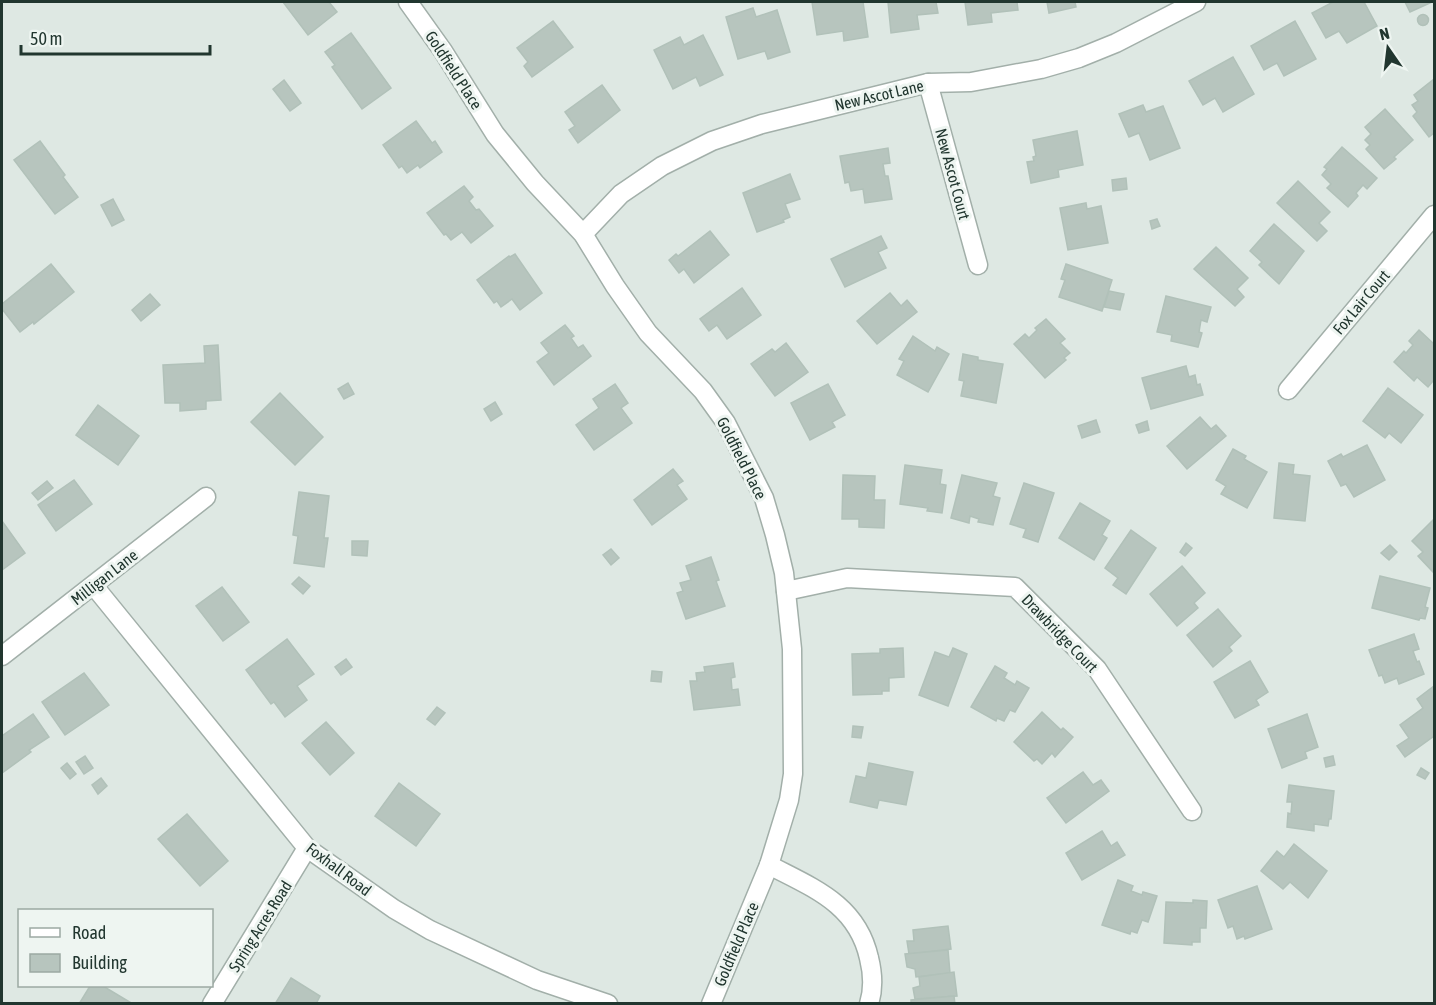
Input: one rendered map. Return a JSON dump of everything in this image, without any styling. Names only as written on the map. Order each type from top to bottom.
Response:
[{"type":"street","name":"Goldfield Place","points":[[408,2],[443,51],[495,134],[535,183],[584,234],[615,286],[648,333],[703,391],[726,423],[764,498],[775,535],[786,591],[793,678],[793,774],[789,800],[769,865],[711,1004]]},
{"type":"street","name":"New Ascot Lane","points":[[584,234],[621,194],[662,166],[712,141],[762,124],[928,83],[972,82],[1041,69],[1079,58],[1116,43],[1196,2]]},
{"type":"street","name":"New Ascot Court","points":[[928,83],[978,265]]},
{"type":"street","name":"Fox Lair Court","points":[[1288,390],[1434,215]]},
{"type":"street","name":"Milligan Lane","points":[[2,656],[206,497]]},
{"type":"street","name":"Drawbridge Court","points":[[786,591],[847,578],[1015,587],[1096,669],[1192,811]]},
{"type":"street","name":"Foxhall Road","points":[[94,586],[308,848],[394,909],[430,930],[537,980],[608,1004]]},
{"type":"street","name":"Spring Acres Road","points":[[212,1004],[308,848]]},
{"type":"street","points":[[769,865],[826,895],[855,923],[871,965],[873,990],[869,1004]]},
{"type":"building","points":[[283,2],[329,2],[337,12],[308,35]]},
{"type":"building","points":[[812,2],[863,2],[868,37],[844,41],[843,31],[817,35]]},
{"type":"building","points":[[888,2],[936,2],[938,13],[917,15],[919,29],[891,33]]},
{"type":"building","points":[[965,2],[1017,2],[1018,10],[991,13],[992,22],[968,25]]},
{"type":"building","points":[[1047,2],[1075,2],[1076,7],[1049,13]]},
{"type":"building","points":[[1333,2],[1364,2],[1377,26],[1347,43],[1339,31],[1326,38],[1312,13]]},
{"type":"building","points":[[1405,2],[1432,2],[1410,12]]},
{"type":"building","points":[[753,8],[756,17],[777,10],[790,52],[768,59],[765,51],[738,59],[726,17]]},
{"type":"building","points":[[1423,14],[1429,20],[1423,26],[1417,20]]},
{"type":"building","points":[[553,21],[573,47],[532,77],[524,66],[528,62],[517,48]]},
{"type":"building","points":[[1295,21],[1316,59],[1284,76],[1277,63],[1264,70],[1251,46]]},
{"type":"building","points":[[351,33],[391,88],[362,109],[332,67],[335,65],[325,52]]},
{"type":"building","points":[[703,35],[723,75],[700,86],[696,77],[673,89],[654,50],[680,37],[684,45]]},
{"type":"building","points":[[1233,57],[1254,94],[1223,112],[1215,98],[1203,105],[1189,81]]},
{"type":"building","points":[[1434,79],[1434,133],[1429,137],[1413,116],[1417,112],[1412,105],[1418,101],[1414,95]]},
{"type":"building","points":[[284,80],[301,103],[290,111],[273,89]]},
{"type":"building","points":[[602,85],[620,110],[578,143],[569,130],[575,126],[565,112]]},
{"type":"building","points":[[1143,105],[1146,112],[1163,106],[1180,148],[1150,160],[1139,133],[1129,137],[1119,114]]},
{"type":"building","points":[[1385,109],[1413,140],[1384,169],[1366,149],[1370,145],[1365,140],[1371,134],[1365,127]]},
{"type":"building","points":[[416,121],[432,143],[435,141],[442,152],[420,168],[418,165],[407,173],[402,166],[399,168],[383,145]]},
{"type":"building","points":[[1077,131],[1083,165],[1058,170],[1059,177],[1031,183],[1027,162],[1034,161],[1033,157],[1036,156],[1033,140]]},
{"type":"building","points":[[40,141],[78,197],[55,214],[14,160]]},
{"type":"building","points":[[1342,147],[1377,178],[1367,189],[1363,185],[1356,193],[1358,196],[1348,207],[1327,188],[1331,184],[1322,175],[1327,169],[1324,167]]},
{"type":"building","points":[[888,148],[890,163],[883,164],[885,176],[888,176],[892,199],[865,203],[863,189],[851,191],[849,182],[845,183],[840,156]]},
{"type":"building","points":[[790,174],[800,199],[785,204],[790,217],[783,220],[784,222],[757,232],[743,193]]},
{"type":"building","points":[[1126,178],[1127,189],[1113,191],[1112,180]]},
{"type":"building","points":[[1298,181],[1330,212],[1319,223],[1327,231],[1317,241],[1277,203]]},
{"type":"building","points":[[464,186],[473,197],[469,201],[493,226],[471,243],[462,232],[451,240],[446,234],[444,235],[427,213]]},
{"type":"building","points":[[113,199],[124,220],[112,226],[101,205]]},
{"type":"building","points":[[1086,203],[1087,209],[1101,206],[1108,243],[1068,250],[1060,208]]},
{"type":"building","points":[[1157,219],[1160,226],[1152,229],[1150,221]]},
{"type":"building","points":[[1274,224],[1304,251],[1279,284],[1259,265],[1262,262],[1250,251]]},
{"type":"building","points":[[710,231],[729,255],[694,283],[684,269],[679,273],[669,260],[676,254],[678,256]]},
{"type":"building","points":[[881,236],[887,248],[878,252],[886,268],[845,287],[831,259]]},
{"type":"building","points":[[1216,247],[1248,278],[1237,289],[1244,297],[1235,306],[1194,269]]},
{"type":"building","points":[[515,254],[542,293],[520,310],[512,299],[501,307],[497,301],[494,303],[477,280]]},
{"type":"building","points":[[51,264],[74,292],[34,324],[33,322],[20,332],[2,309],[2,304]]},
{"type":"building","points":[[1066,264],[1112,280],[1102,311],[1059,297],[1065,280],[1061,279]]},
{"type":"building","points":[[742,288],[761,315],[727,339],[717,325],[709,331],[700,319]]},
{"type":"building","points":[[1109,291],[1124,294],[1120,310],[1104,307]]},
{"type":"building","points":[[890,293],[901,306],[907,300],[917,312],[877,344],[857,321]]},
{"type":"building","points":[[150,294],[160,305],[141,321],[132,310]]},
{"type":"building","points":[[1166,296],[1211,307],[1207,322],[1201,320],[1199,332],[1202,333],[1198,347],[1171,341],[1172,335],[1157,332]]},
{"type":"building","points":[[1046,319],[1065,339],[1060,343],[1070,353],[1064,358],[1066,360],[1045,378],[1014,344],[1025,334],[1029,338],[1037,330],[1035,328]]},
{"type":"building","points":[[565,325],[574,336],[571,338],[578,348],[583,345],[591,356],[554,385],[537,362],[549,353],[541,343]]},
{"type":"building","points":[[1419,330],[1434,344],[1434,382],[1428,387],[1417,377],[1414,381],[1394,362],[1413,345],[1409,341]]},
{"type":"building","points":[[913,336],[935,351],[937,347],[949,354],[928,392],[897,375],[904,361],[899,359]]},
{"type":"building","points":[[786,343],[808,372],[775,396],[751,364],[772,349],[775,352]]},
{"type":"building","points":[[218,345],[221,400],[206,401],[206,409],[180,411],[180,403],[165,403],[163,365],[205,363],[204,346]]},
{"type":"building","points":[[963,354],[978,357],[978,360],[1003,364],[996,403],[961,396],[964,381],[959,380]]},
{"type":"building","points":[[1186,366],[1189,377],[1195,375],[1197,385],[1200,384],[1203,395],[1151,409],[1142,378]]},
{"type":"building","points":[[348,383],[354,394],[344,399],[338,389]]},
{"type":"building","points":[[615,384],[628,403],[621,408],[632,423],[594,450],[576,425],[599,408],[593,399]]},
{"type":"building","points":[[828,384],[845,415],[832,422],[835,427],[810,440],[791,403]]},
{"type":"building","points":[[1388,388],[1423,415],[1401,443],[1389,433],[1385,438],[1363,421]]},
{"type":"building","points":[[280,393],[323,437],[295,465],[251,422]]},
{"type":"building","points":[[495,402],[502,414],[491,421],[484,409]]},
{"type":"building","points":[[98,405],[139,436],[118,465],[76,435]]},
{"type":"building","points":[[1200,417],[1211,429],[1216,425],[1226,436],[1187,469],[1167,446]]},
{"type":"building","points":[[1096,420],[1100,432],[1082,438],[1078,426]]},
{"type":"building","points":[[1147,421],[1149,430],[1139,433],[1136,425]]},
{"type":"building","points":[[1367,445],[1385,480],[1354,497],[1346,484],[1341,486],[1328,461],[1341,454],[1343,457]]},
{"type":"building","points":[[1233,449],[1246,456],[1244,459],[1267,472],[1247,508],[1221,494],[1226,486],[1216,480]]},
{"type":"building","points":[[1279,463],[1294,465],[1293,474],[1310,476],[1305,521],[1274,518]]},
{"type":"building","points":[[905,465],[942,470],[940,484],[946,485],[942,513],[927,511],[928,508],[900,504]]},
{"type":"building","points":[[673,469],[683,481],[677,485],[687,499],[652,525],[634,500]]},
{"type":"building","points":[[843,475],[875,476],[874,500],[885,500],[884,528],[859,527],[859,519],[842,519]]},
{"type":"building","points":[[962,475],[997,483],[993,496],[1000,498],[993,525],[978,522],[979,519],[970,516],[969,523],[951,518]]},
{"type":"building","points":[[74,480],[92,504],[56,531],[38,505]]},
{"type":"building","points":[[47,481],[53,488],[38,500],[32,493]]},
{"type":"building","points":[[1024,483],[1054,493],[1038,542],[1023,537],[1026,529],[1010,524]]},
{"type":"building","points":[[299,492],[329,496],[324,538],[328,538],[324,567],[294,563],[298,536],[293,535]]},
{"type":"building","points":[[1080,503],[1110,521],[1102,535],[1107,538],[1094,560],[1059,538]]},
{"type":"building","points":[[1434,519],[1434,573],[1418,556],[1423,552],[1412,541]]},
{"type":"building","points":[[2,521],[25,553],[2,570]]},
{"type":"building","points":[[1131,530],[1156,548],[1126,594],[1113,585],[1118,578],[1105,568]]},
{"type":"building","points":[[352,541],[368,541],[367,556],[352,555]]},
{"type":"building","points":[[1186,543],[1192,548],[1185,556],[1180,552]]},
{"type":"building","points":[[1390,545],[1397,552],[1389,560],[1381,553]]},
{"type":"building","points":[[611,549],[619,558],[611,565],[603,555]]},
{"type":"building","points":[[711,557],[725,606],[686,619],[677,593],[683,591],[680,583],[691,580],[686,566]]},
{"type":"building","points":[[1182,566],[1205,593],[1194,603],[1198,608],[1177,626],[1150,594]]},
{"type":"building","points":[[1380,576],[1430,588],[1425,607],[1428,608],[1425,619],[1420,618],[1419,620],[1372,608]]},
{"type":"building","points":[[299,577],[310,586],[303,594],[292,584]]},
{"type":"building","points":[[222,587],[249,622],[223,641],[196,606]]},
{"type":"building","points":[[1218,609],[1241,636],[1229,647],[1232,651],[1213,667],[1187,635]]},
{"type":"building","points":[[1414,634],[1419,649],[1413,651],[1424,674],[1399,684],[1397,678],[1385,683],[1382,675],[1379,676],[1369,650]]},
{"type":"building","points":[[287,639],[314,674],[297,686],[307,700],[285,717],[274,702],[271,704],[246,670]]},
{"type":"building","points":[[903,648],[904,677],[889,678],[889,691],[882,691],[882,694],[853,695],[852,654],[880,653],[880,649]]},
{"type":"building","points":[[953,648],[967,654],[948,706],[919,695],[935,652],[949,657]]},
{"type":"building","points":[[346,659],[352,667],[341,675],[335,667]]},
{"type":"building","points":[[1250,661],[1268,692],[1256,700],[1259,705],[1235,718],[1214,682]]},
{"type":"building","points":[[733,663],[735,677],[731,678],[732,690],[738,689],[740,705],[694,710],[690,681],[697,681],[696,673],[705,672],[704,667]]},
{"type":"building","points":[[995,666],[1007,673],[1004,678],[1015,685],[1017,681],[1029,688],[1015,712],[1010,710],[1004,721],[997,718],[996,721],[971,707]]},
{"type":"building","points":[[652,671],[662,672],[661,682],[651,681]]},
{"type":"building","points":[[84,673],[109,705],[65,735],[42,702]]},
{"type":"building","points":[[1434,686],[1434,736],[1405,757],[1397,746],[1409,738],[1400,725],[1423,708],[1417,699]]},
{"type":"building","points":[[437,707],[445,713],[435,725],[427,719]]},
{"type":"building","points":[[1042,712],[1061,730],[1063,728],[1073,737],[1055,757],[1052,753],[1042,764],[1037,759],[1034,761],[1014,742]]},
{"type":"building","points":[[33,714],[49,737],[29,750],[31,752],[2,773],[2,736]]},
{"type":"building","points":[[1307,714],[1318,747],[1305,752],[1307,758],[1282,768],[1268,729]]},
{"type":"building","points":[[326,722],[354,753],[330,775],[302,743]]},
{"type":"building","points":[[853,726],[863,727],[861,738],[852,737]]},
{"type":"building","points":[[85,756],[93,768],[84,774],[76,762]]},
{"type":"building","points":[[1333,756],[1335,765],[1326,767],[1324,758]]},
{"type":"building","points":[[67,763],[76,774],[70,779],[61,768]]},
{"type":"building","points":[[869,763],[913,772],[906,805],[879,800],[877,808],[850,802],[856,776],[866,778]]},
{"type":"building","points":[[1421,768],[1429,773],[1425,779],[1417,775]]},
{"type":"building","points":[[1083,772],[1093,785],[1101,780],[1109,791],[1066,823],[1047,798]]},
{"type":"building","points":[[101,778],[107,786],[98,794],[92,785]]},
{"type":"building","points":[[399,783],[440,814],[416,846],[375,816]]},
{"type":"building","points":[[1289,785],[1334,791],[1328,826],[1314,824],[1314,831],[1287,827],[1292,802],[1287,802]]},
{"type":"building","points":[[187,814],[228,861],[200,886],[158,839]]},
{"type":"building","points":[[1102,831],[1111,846],[1117,842],[1125,855],[1082,880],[1066,853]]},
{"type":"building","points":[[1294,844],[1327,871],[1308,898],[1290,882],[1283,889],[1261,871],[1277,851],[1284,857]]},
{"type":"building","points":[[1118,880],[1133,886],[1131,891],[1142,895],[1143,892],[1157,896],[1148,922],[1142,920],[1137,933],[1131,931],[1130,934],[1102,925]]},
{"type":"building","points":[[1257,886],[1272,929],[1245,939],[1244,936],[1237,939],[1233,926],[1228,928],[1218,900]]},
{"type":"building","points":[[1193,900],[1207,901],[1206,928],[1200,928],[1200,942],[1192,942],[1192,945],[1164,943],[1166,902],[1193,903]]},
{"type":"building","points":[[948,926],[951,949],[909,954],[907,941],[914,941],[913,930]]},
{"type":"building","points":[[948,950],[950,973],[916,977],[915,969],[907,967],[905,954]]},
{"type":"building","points":[[954,972],[957,996],[915,999],[913,988],[920,986],[919,977]]},
{"type":"building","points":[[291,978],[320,996],[316,1004],[275,1004]]},
{"type":"building","points":[[89,987],[105,987],[133,1004],[79,1004]]},
{"type":"building","points":[[954,996],[955,1004],[911,1004],[911,1000]]}]
